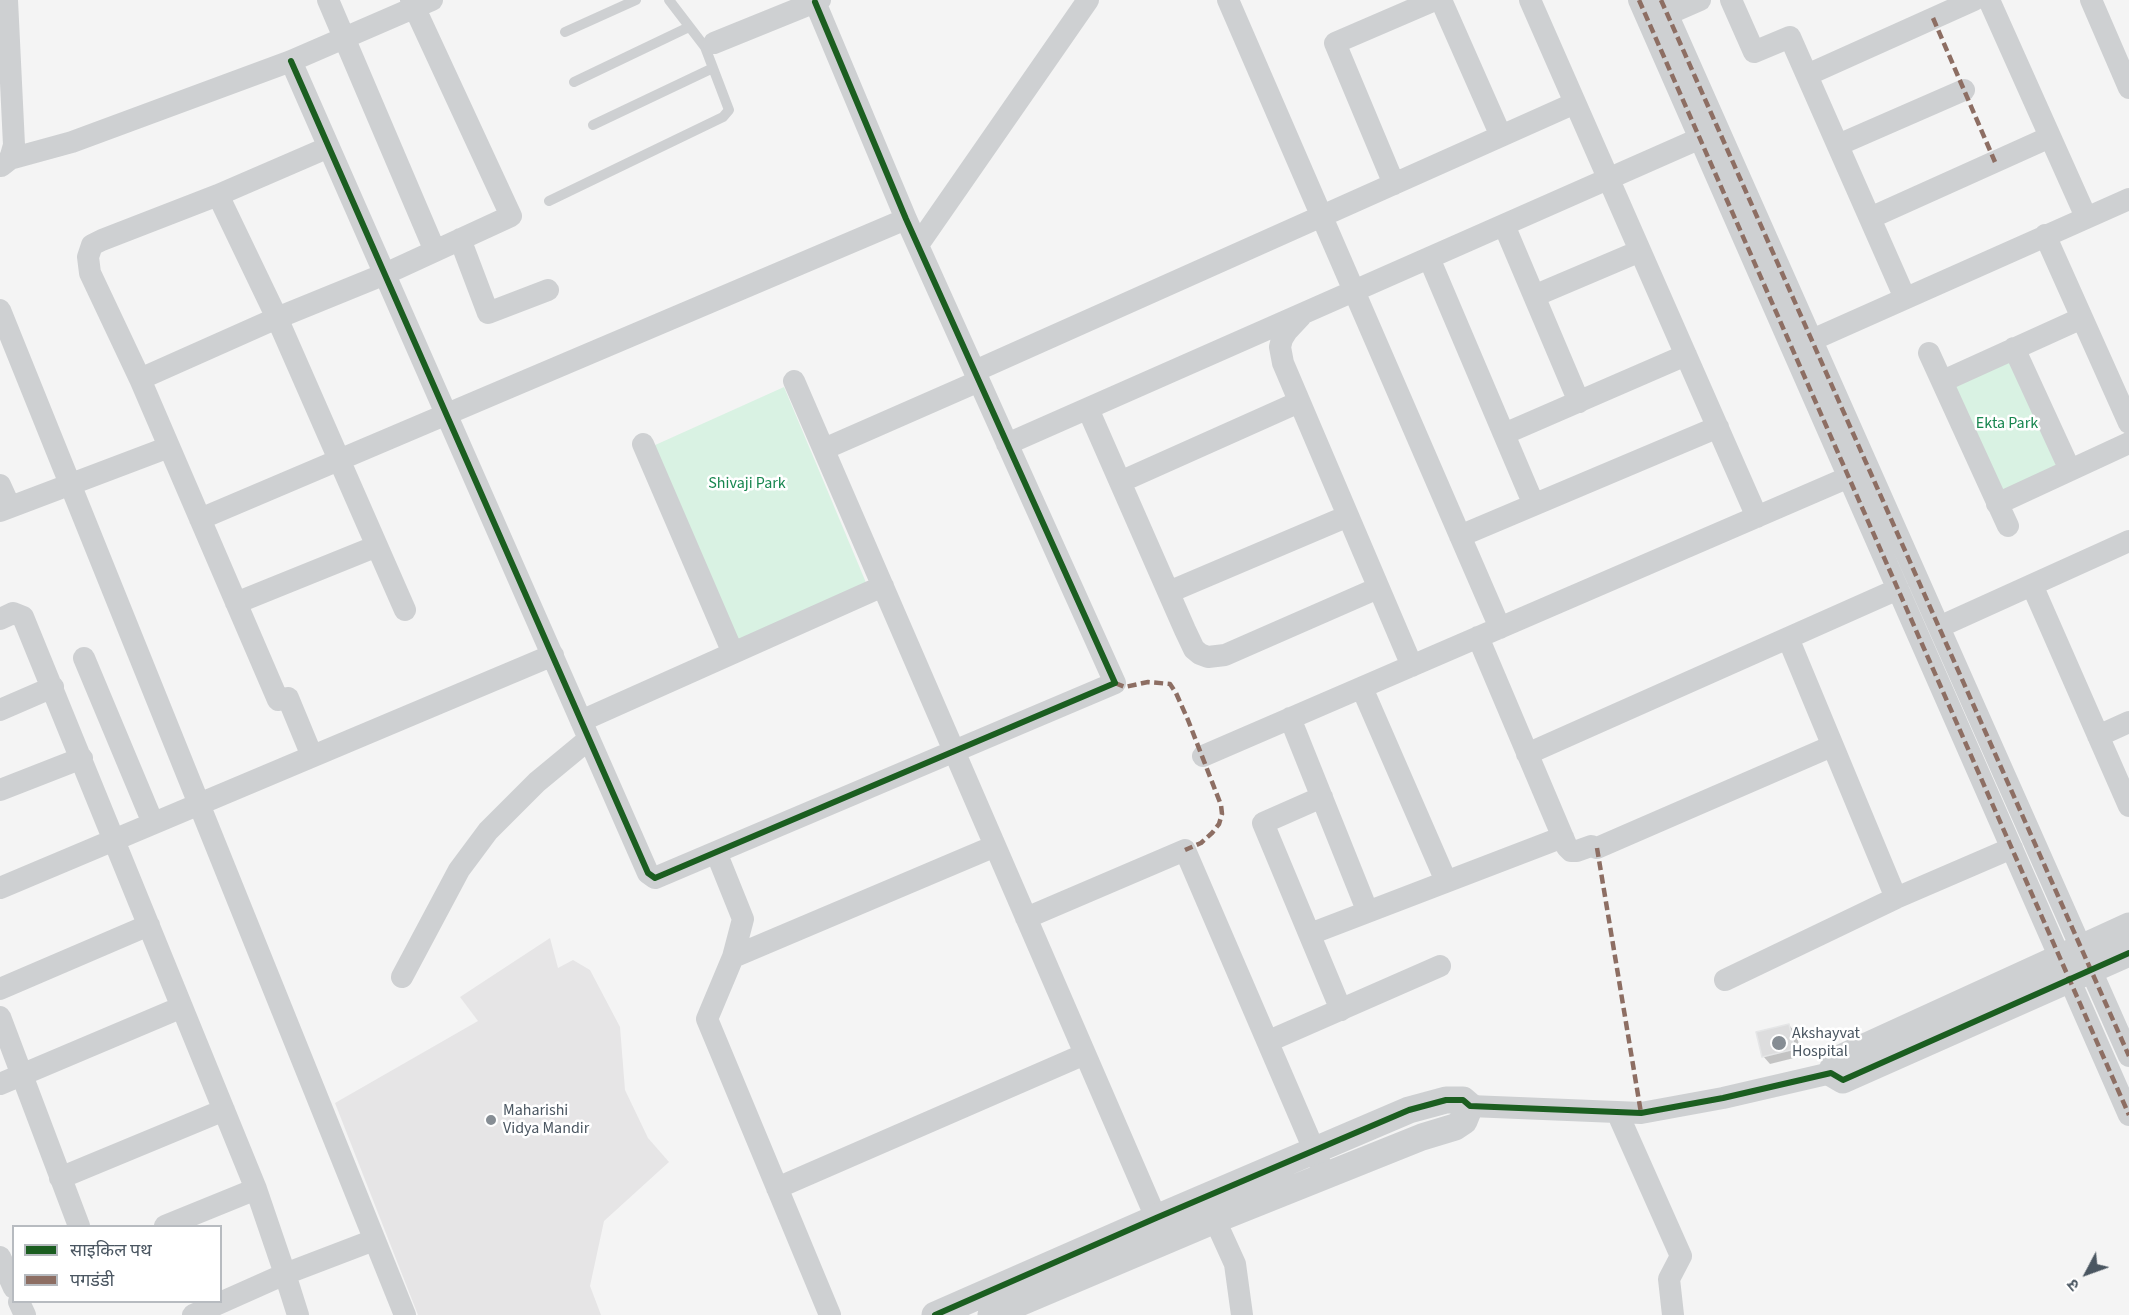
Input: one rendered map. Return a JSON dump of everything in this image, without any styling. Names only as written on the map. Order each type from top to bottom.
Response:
[{"type":"street","points":[[5,163],[14,145],[7,0]]},
{"type":"street","points":[[328,0],[435,251]]},
{"type":"street","points":[[918,245],[1088,0]]},
{"type":"street","points":[[1228,0],[1500,628]]},
{"type":"street","points":[[1394,184],[1335,43],[1435,0]]},
{"type":"street","points":[[1441,0],[1501,136]]},
{"type":"street","points":[[1530,0],[1757,517]]},
{"type":"street","points":[[1639,0],[1812,340],[1940,627],[2075,964],[2129,1115]]},
{"type":"street","points":[[1700,0],[1665,7],[1709,134],[1849,477],[2012,848],[2075,964],[2129,1056]]},
{"type":"street","points":[[1731,0],[1754,52],[1791,37],[1905,298]]},
{"type":"street","points":[[1807,75],[1974,0]]},
{"type":"street","points":[[1989,0],[2086,217]]},
{"type":"street","points":[[2091,0],[2129,88]]},
{"type":"street","points":[[291,61],[648,873],[656,878],[1114,682],[906,219],[818,1],[709,45]]},
{"type":"street","points":[[5,163],[72,142],[291,61],[419,2],[511,216],[385,274],[277,318],[140,379]]},
{"type":"street","points":[[1838,145],[1964,90]]},
{"type":"street","points":[[824,449],[1322,216],[1575,103]]},
{"type":"street","points":[[1007,444],[1709,134]]},
{"type":"street","points":[[1870,218],[2050,137]]},
{"type":"street","points":[[312,756],[288,698],[278,700],[140,379],[90,273],[88,257],[92,245],[102,240],[218,195],[328,147]]},
{"type":"street","points":[[218,195],[277,318],[405,609]]},
{"type":"street","points":[[1812,340],[2129,199]]},
{"type":"street","points":[[200,519],[906,219]]},
{"type":"street","points":[[1504,225],[1579,402]]},
{"type":"street","points":[[2045,235],[2129,423]]},
{"type":"street","points":[[460,239],[488,313],[548,290]]},
{"type":"street","points":[[1534,296],[1640,251]]},
{"type":"street","points":[[1429,258],[1534,505]]},
{"type":"street","points":[[0,310],[405,1315]]},
{"type":"street","points":[[1304,313],[1287,331],[1280,347],[1283,363],[1412,666]]},
{"type":"street","points":[[1942,381],[2082,318]]},
{"type":"street","points":[[2014,348],[2070,470]]},
{"type":"street","points":[[1929,353],[2008,526]]},
{"type":"street","points":[[1504,434],[1686,355]]},
{"type":"street","points":[[794,381],[1161,1229]]},
{"type":"street","points":[[1120,482],[1299,402]]},
{"type":"street","points":[[1088,408],[1194,649],[1208,657],[1225,655],[1378,588]]},
{"type":"street","points":[[1460,536],[1718,427]]},
{"type":"street","points":[[1997,504],[2129,443]]},
{"type":"street","points":[[643,444],[733,653]]},
{"type":"street","points":[[0,485],[5,509],[169,447]]},
{"type":"street","points":[[1203,756],[1849,477]]},
{"type":"street","points":[[1169,592],[1348,516]]},
{"type":"street","points":[[1940,627],[2129,541]]},
{"type":"street","points":[[236,603],[377,546]]},
{"type":"street","points":[[2032,585],[2129,806]]},
{"type":"street","points":[[402,977],[459,870],[488,831],[585,730],[733,653],[883,586]]},
{"type":"street","points":[[1527,754],[1898,589]]},
{"type":"street","points":[[0,619],[13,613],[23,617],[53,687],[256,1189],[298,1315]]},
{"type":"street","points":[[1478,637],[1571,852],[1591,846],[1597,848],[1832,746]]},
{"type":"street","points":[[1788,638],[1896,898]]},
{"type":"street","points":[[0,888],[553,655]]},
{"type":"street","points":[[84,658],[153,823]]},
{"type":"street","points":[[0,710],[53,687]]},
{"type":"street","points":[[1362,688],[1446,881]]},
{"type":"street","points":[[1290,718],[1368,910]]},
{"type":"street","points":[[2098,736],[2129,722]]},
{"type":"street","points":[[0,790],[82,758]]},
{"type":"street","points":[[1322,797],[1263,823],[1341,1010]]},
{"type":"street","points":[[1310,934],[1563,837]]},
{"type":"street","points":[[733,957],[995,846]]},
{"type":"street","points":[[1725,980],[1896,898],[2012,848]]},
{"type":"street","points":[[1026,918],[1185,850],[1325,1175]]},
{"type":"street","points":[[716,852],[743,919],[733,957],[706,1019],[830,1315]]},
{"type":"street","points":[[0,989],[149,925]]},
{"type":"street","points":[[2075,964],[2129,926]]},
{"type":"street","points":[[1005,1312],[1315,1149],[1409,1110],[1446,1100],[1462,1100],[1470,1106],[1641,1113],[1831,1073],[1836,1060],[2075,964],[2129,953]]},
{"type":"street","points":[[1269,1041],[1440,966]]},
{"type":"street","points":[[0,1084],[182,1007]]},
{"type":"street","points":[[0,1017],[78,1225]]},
{"type":"street","points":[[777,1188],[1085,1054]]},
{"type":"street","points":[[935,1315],[1161,1229],[1215,1220],[1455,1126],[1464,1121],[1470,1106]]},
{"type":"street","points":[[60,1178],[224,1110]]},
{"type":"street","points":[[1617,1112],[1681,1256],[1669,1279],[1673,1315]]},
{"type":"street","points":[[170,1225],[256,1189]]},
{"type":"street","points":[[1215,1220],[1235,1264],[1242,1315]]},
{"type":"street","points":[[222,1302],[285,1274],[374,1240]]},
{"type":"street","points":[[0,1257],[12,1284]]},
{"type":"street","points":[[194,1315],[221,1303]]},
{"type":"lane","points":[[565,32],[636,0]]},
{"type":"lane","points":[[549,201],[723,117],[729,110],[713,68],[709,45],[690,27],[669,0]]},
{"type":"lane","points":[[574,82],[690,27]]},
{"type":"lane","points":[[593,125],[713,68]]},
{"type":"shaded area","name":"Maharishi Vidya Mandir","points":[[550,938],[558,968],[573,960],[590,970],[620,1027],[625,1090],[648,1138],[669,1162],[604,1221],[590,1286],[601,1315],[418,1315],[335,1103],[478,1021],[460,997]]},
{"type":"green space","name":"Ekta Park","points":[[2014,356],[2064,465],[2001,493],[1952,384]]},
{"type":"green space","name":"Shivaji Park","points":[[784,387],[867,585],[739,642],[653,446]]},
{"type":"building","points":[[1789,1024],[1795,1049],[1762,1057],[1756,1032]]},
{"type":"marked path","points":[[1639,0],[2129,1115]]},
{"type":"marked path","points":[[1661,0],[2129,1056]]},
{"type":"marked path","points":[[1933,18],[1995,162]]},
{"type":"marked path","points":[[1115,683],[1125,687],[1148,682],[1170,684],[1188,720],[1221,805],[1222,814],[1219,824],[1212,833],[1201,843],[1185,850]]},
{"type":"marked path","points":[[1597,848],[1641,1113]]},
{"type":"cycle path","points":[[291,61],[648,873],[655,878],[1115,683],[906,219],[815,2]]},
{"type":"cycle path","points":[[935,1315],[1409,1110],[1446,1100],[1463,1100],[1470,1106],[1641,1113],[1723,1098],[1831,1073],[1843,1080],[2129,953]]},
{"type":"place","name":"Akshayvat Hospital","points":[[1779,1043]]},
{"type":"place","name":"Maharishi Vidya Mandir","points":[[491,1120]]}]
